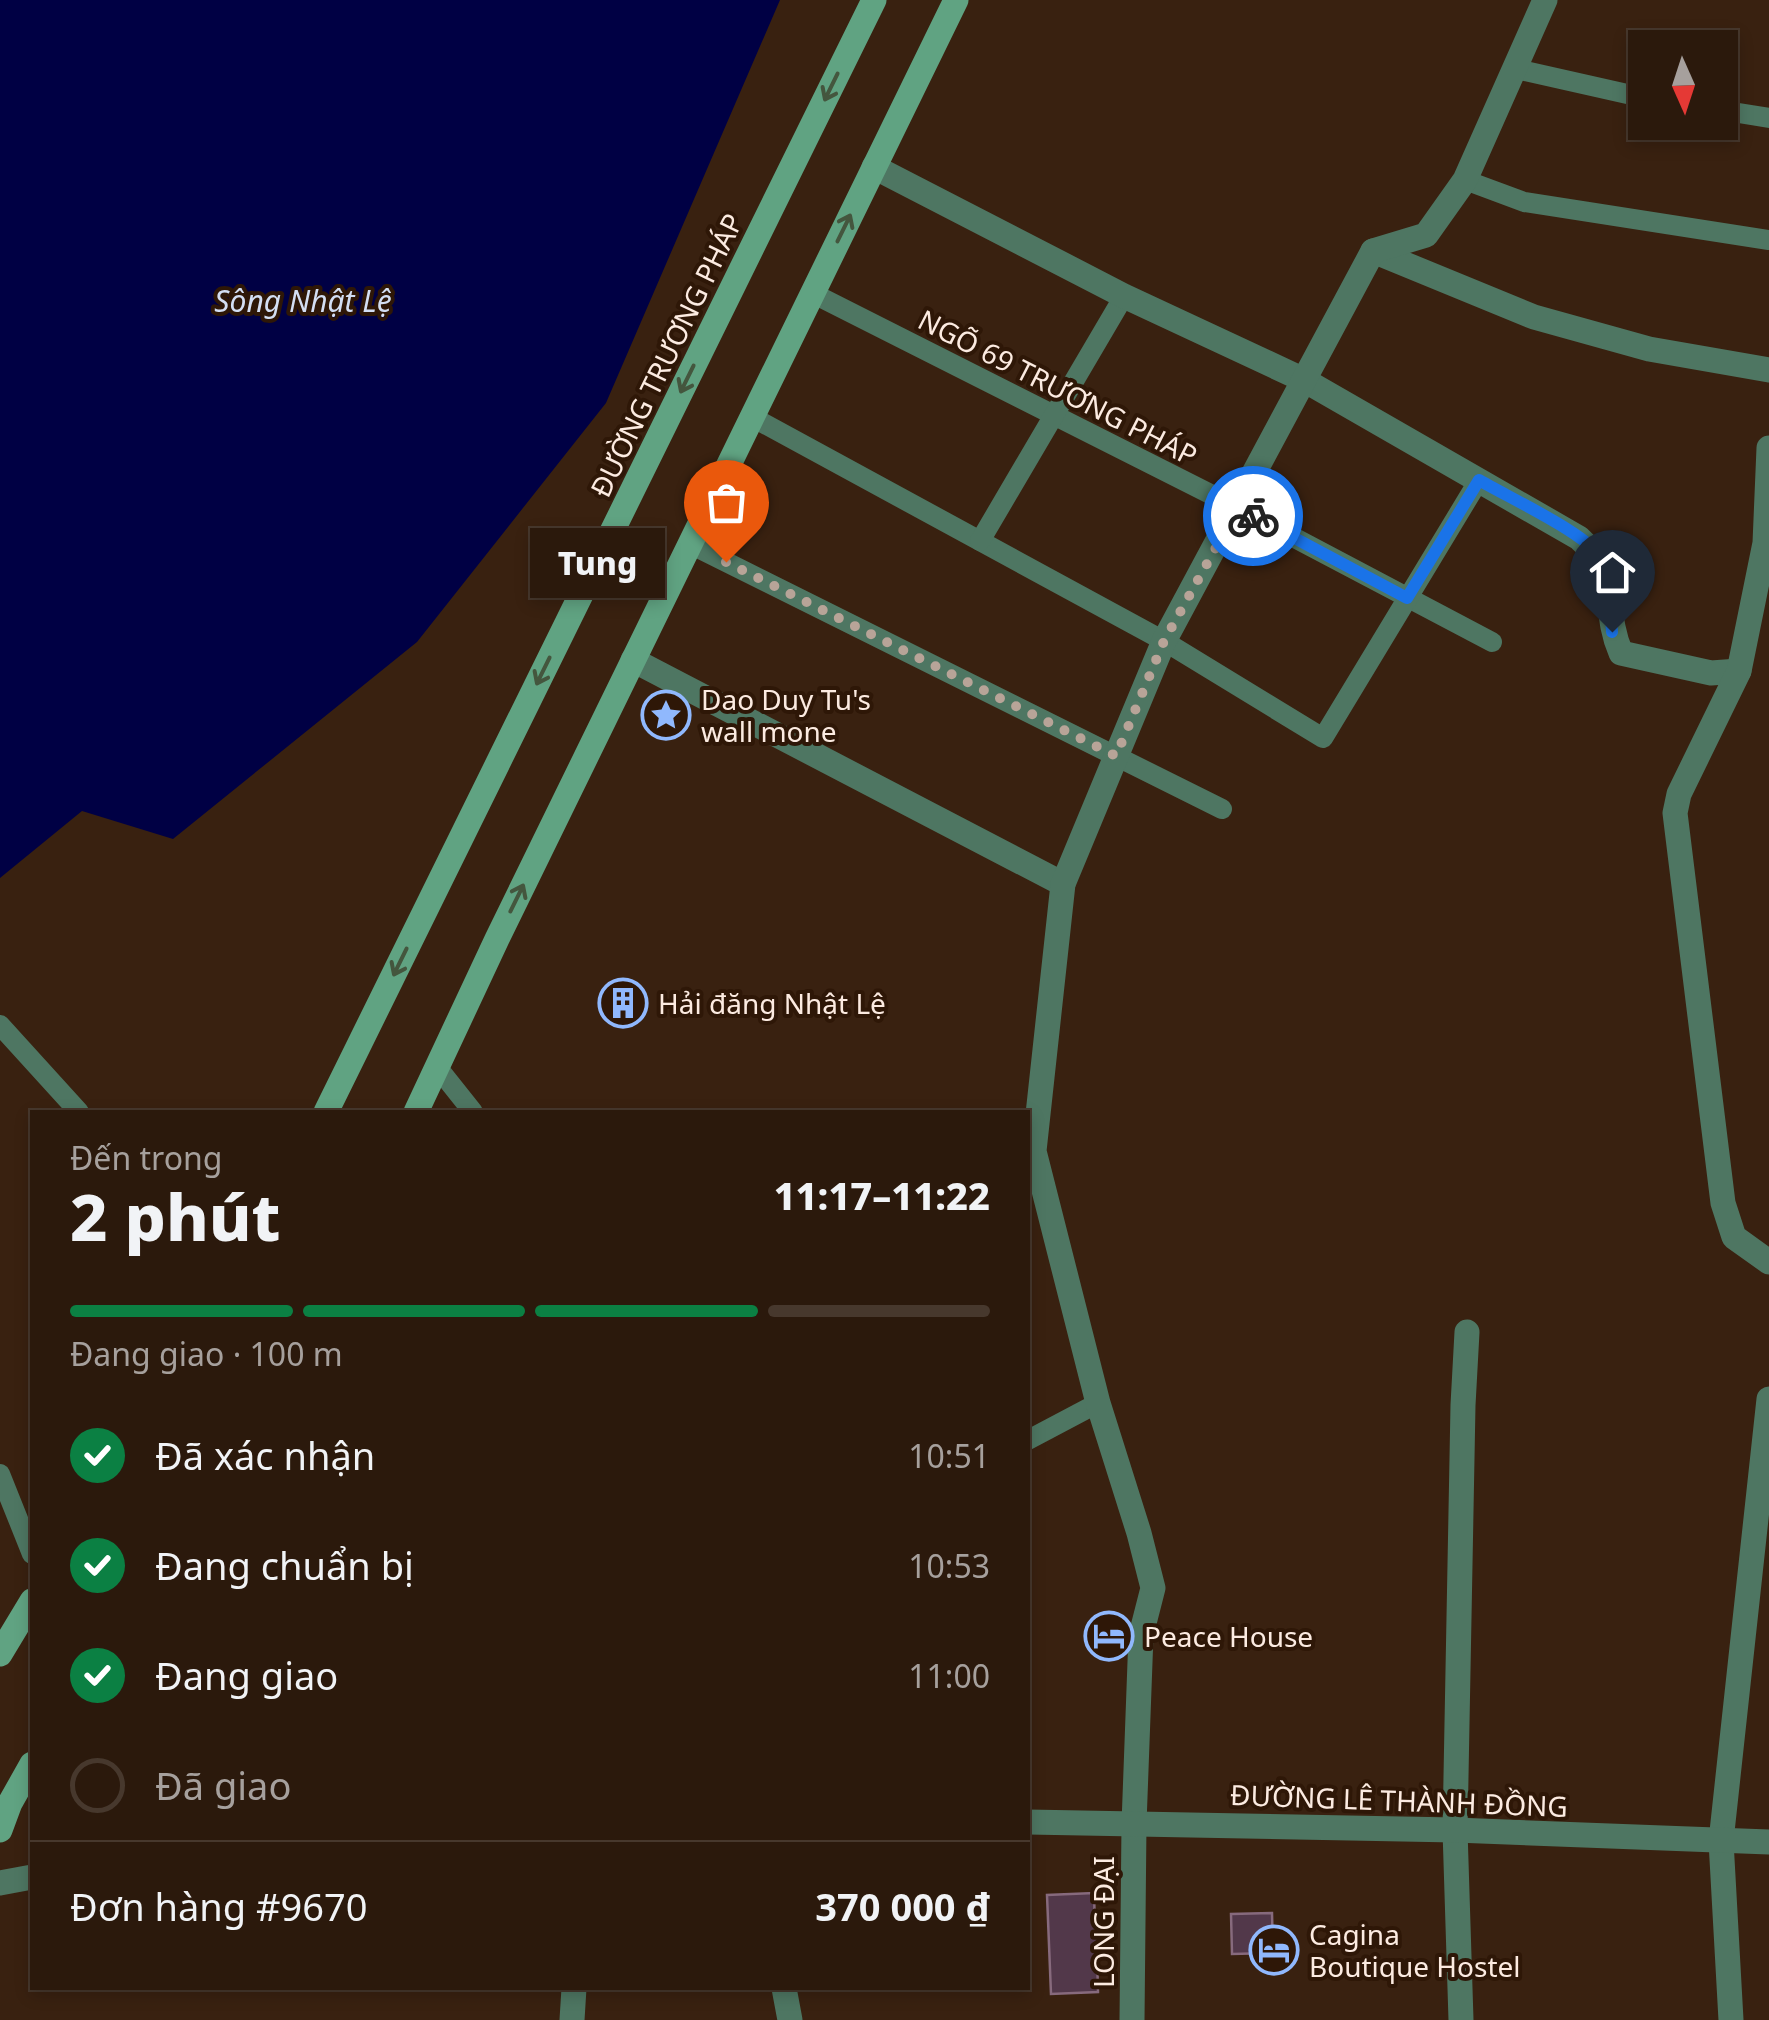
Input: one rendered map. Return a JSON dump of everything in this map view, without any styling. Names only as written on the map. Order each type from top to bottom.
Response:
[{"type":"main road","name":"ĐƯỜNG TRƯƠNG PHÁP","points":[[327,1110],[874,0]]},
{"type":"main road","points":[[417,1110],[956,0]]},
{"type":"main road","points":[[0,1654],[30,1605]]},
{"type":"main road","points":[[0,1830],[30,1768]]},
{"type":"street","points":[[1373,251],[1426,235],[1465,180],[1545,0]]},
{"type":"street","points":[[874,167],[1124,296],[1304,380],[1579,538],[1600,556],[1609,588],[1612,632],[1621,653],[1711,673],[1739,670]]},
{"type":"street","points":[[1373,251],[1534,317],[1648,349],[1769,370]]},
{"type":"street","name":"LONG ĐẠI","points":[[1132,2020],[1141,1635],[1154,1588],[1098,1402],[1034,1151],[1064,884],[1164,641],[1373,251]]},
{"type":"street","points":[[1769,448],[1763,582],[1739,670],[1684,783],[1675,813],[1723,1203],[1734,1237],[1769,1262]]},
{"type":"street","points":[[633,660],[1064,884]]},
{"type":"street","points":[[1462,2020],[1454,1830],[1462,1405],[1467,1332]]},
{"type":"street","points":[[1731,2020],[1721,1841],[1769,1400]]},
{"type":"street","name":"ĐƯỜNG LÊ THÀNH ĐỒNG","points":[[1030,1822],[1454,1830],[1769,1842]]},
{"type":"street","points":[[0,1884],[30,1877]]},
{"type":"street","points":[[572,2020],[574,1990]]},
{"type":"street","points":[[784,1990],[790,2020]]},
{"type":"lane","points":[[1516,69],[1628,94]]},
{"type":"lane","points":[[1738,113],[1769,118]]},
{"type":"lane","points":[[1465,180],[1524,202],[1769,240]]},
{"type":"lane","name":"NGÕ 69 TRƯƠNG PHÁP","points":[[812,293],[1238,508],[1492,642]]},
{"type":"lane","points":[[980,542],[1124,296]]},
{"type":"lane","points":[[752,417],[1164,641],[1323,738],[1479,480]]},
{"type":"lane","points":[[690,544],[1222,809]]},
{"type":"lane","points":[[0,1025],[77,1110]]},
{"type":"lane","points":[[438,1068],[471,1110]]},
{"type":"lane","points":[[1030,1439],[1098,1402]]},
{"type":"lane","points":[[0,1474],[30,1549]]},
{"type":"water","name":"Sông Nhật Lệ","points":[[0,0],[780,0],[606,403],[417,642],[173,839],[82,811],[0,878]]},
{"type":"building","name":"Hải đăng Nhật Lệ","points":[[621,987],[637,993],[639,1010],[625,1020],[610,1013],[608,997]]},
{"type":"building","points":[[1094,1893],[1095,1928],[1104,1928],[1105,1953],[1097,1953],[1098,1992],[1051,1994],[1047,1895]]},
{"type":"building","points":[[1272,1913],[1273,1953],[1232,1954],[1231,1914]]},
{"type":"way so far","points":[[726,562],[1116,756],[1164,641],[1238,508],[1253,516]]},
{"type":"place","name":"Tung","points":[[726,562]]},
{"type":"place","name":"Dao Duy Tu's wall mone","points":[[666,715]]},
{"type":"place","name":"Hải đăng Nhật Lệ","points":[[623,1003]]},
{"type":"place","name":"Peace House","points":[[1109,1636]]},
{"type":"place","name":"Cagina Boutique Hostel","points":[[1274,1950]]},
{"type":"route","points":[[1253,516],[1407,598],[1479,480],[1579,538],[1600,556],[1609,588],[1612,632]]}]
